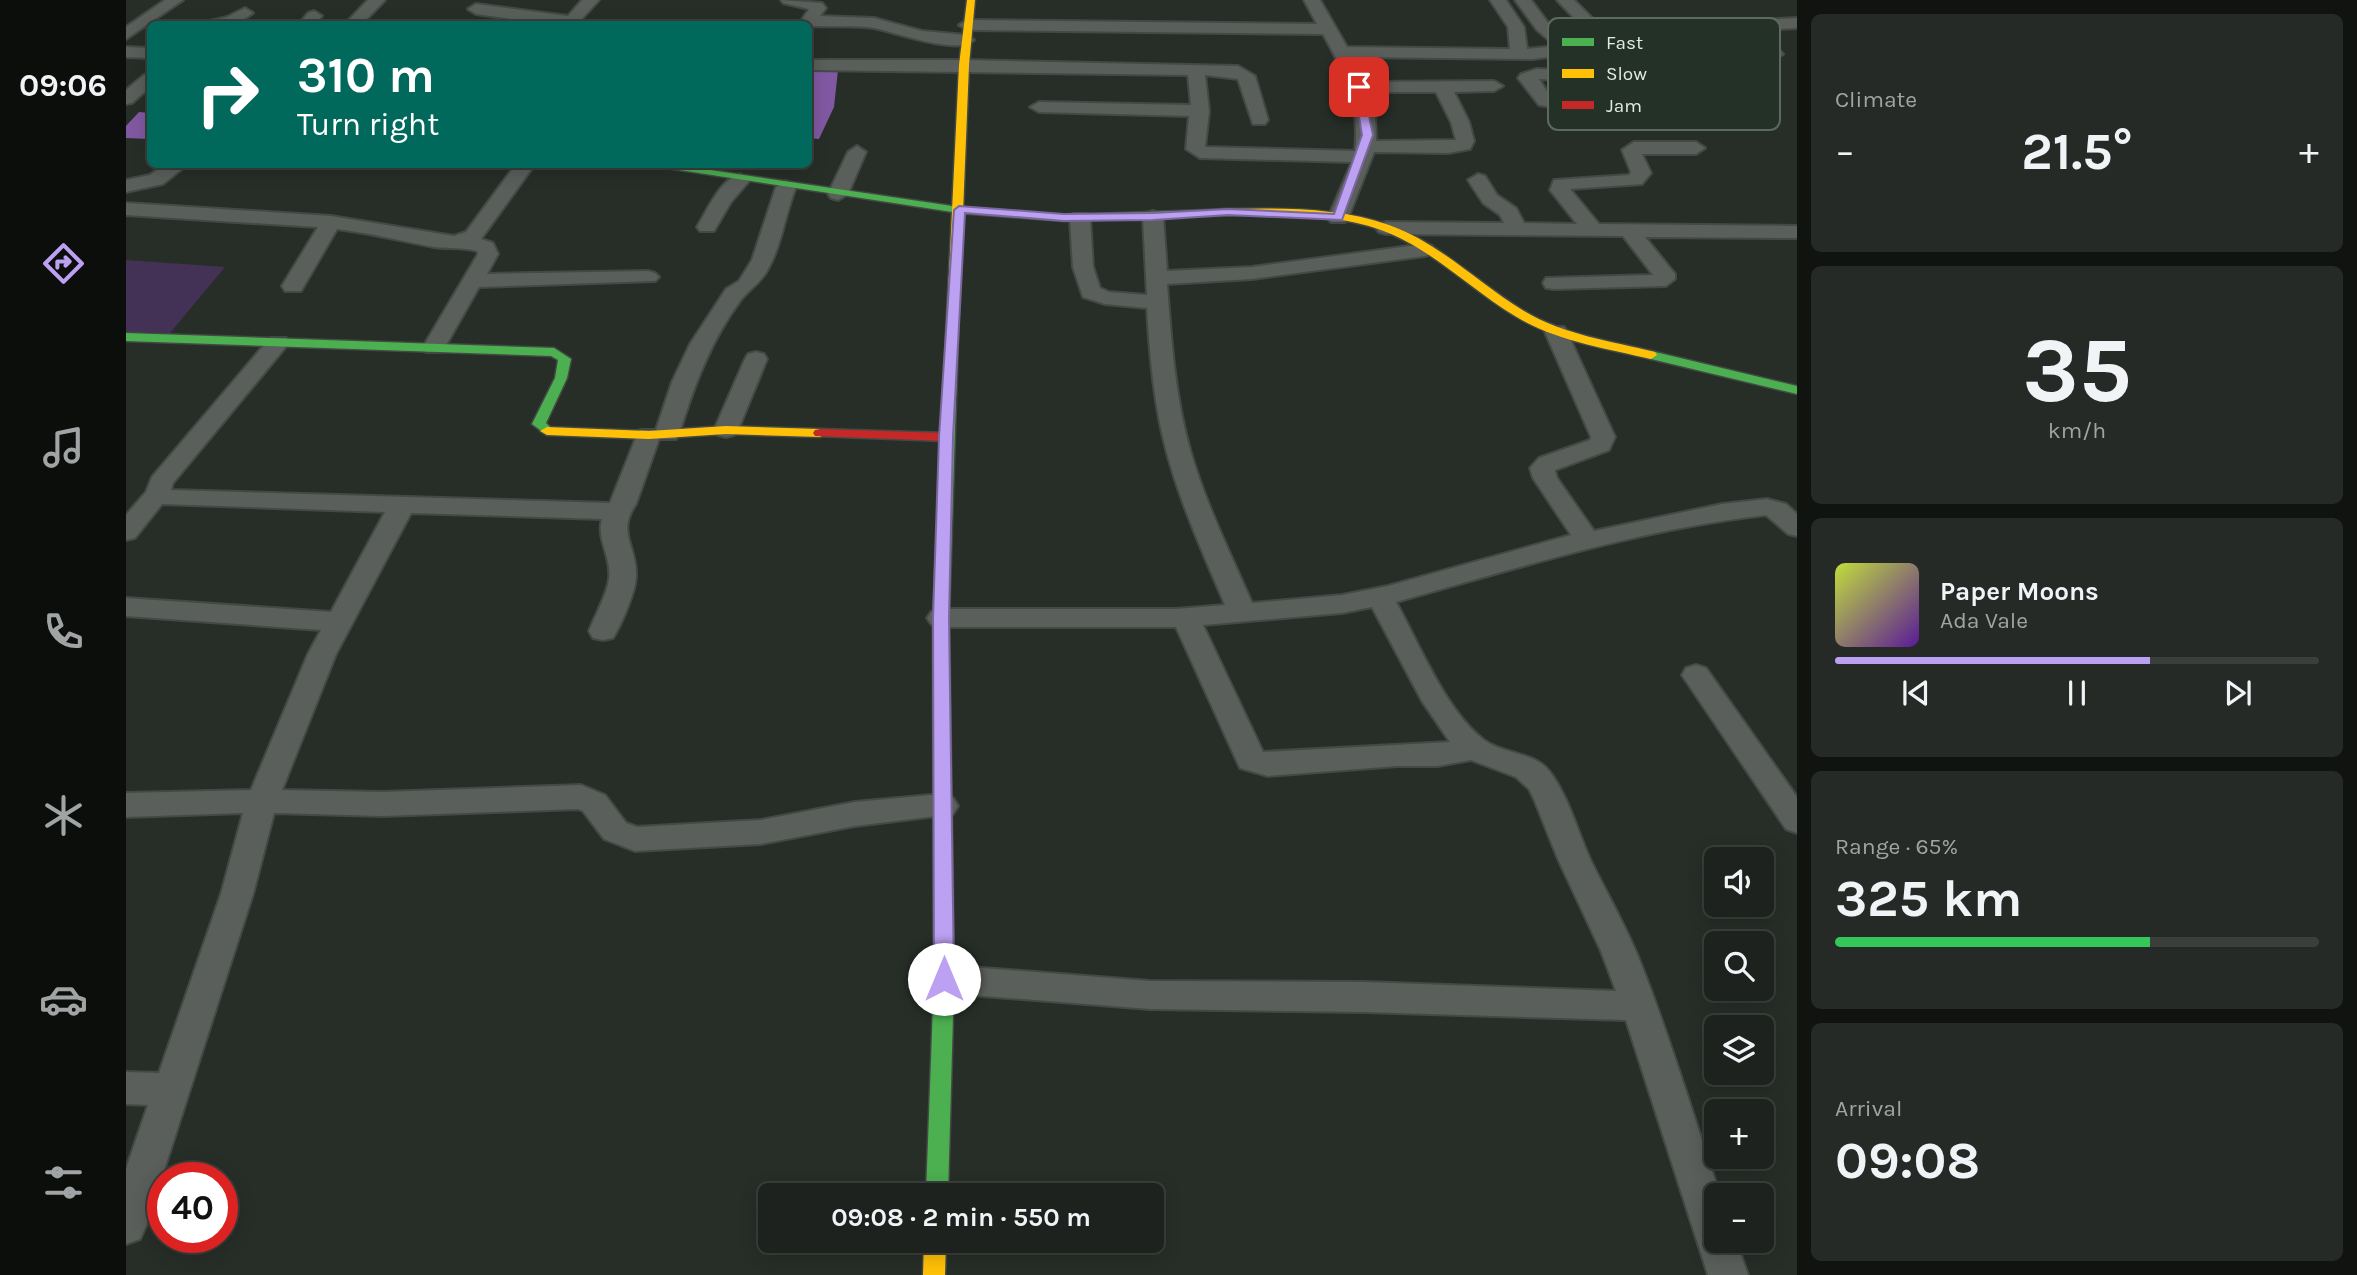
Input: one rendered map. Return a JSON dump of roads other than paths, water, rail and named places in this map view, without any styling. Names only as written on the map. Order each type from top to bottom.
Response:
[{"type":"street","points":[[153,21],[175,0]]},
{"type":"street","points":[[356,21],[377,0]]},
{"type":"street","points":[[565,21],[591,0]]},
{"type":"street","points":[[789,0],[818,8],[809,21]]},
{"type":"street","points":[[937,1183],[944,979],[941,618],[946,437],[964,65],[971,0]]},
{"type":"street","points":[[1312,0],[1326,29],[1342,51],[1359,87],[1367,135],[1338,218]]},
{"type":"street","points":[[1498,0],[1516,27],[1516,43],[1520,54]]},
{"type":"street","points":[[1523,0],[1548,31]]},
{"type":"street","points":[[1566,0],[1583,18]]},
{"type":"street","points":[[851,22],[863,7]]},
{"type":"street","points":[[476,9],[557,21]]},
{"type":"street","points":[[232,21],[245,13]]},
{"type":"street","points":[[812,23],[884,25],[921,36],[967,32],[1326,29]]},
{"type":"street","points":[[128,27],[147,24]]},
{"type":"street","points":[[1342,51],[1548,53]]},
{"type":"street","points":[[126,52],[147,53]]},
{"type":"street","points":[[812,65],[964,65],[1244,73],[1259,120]]},
{"type":"street","points":[[1196,71],[1200,111],[1194,143],[1195,149],[1200,152],[1363,151],[1463,145],[1465,141],[1460,122],[1443,86]]},
{"type":"street","points":[[1548,74],[1527,78],[1548,101]]},
{"type":"street","points":[[126,99],[147,82]]},
{"type":"street","points":[[1359,87],[1494,86]]},
{"type":"street","points":[[1039,107],[1200,111]]},
{"type":"street","points":[[1593,230],[1560,190],[1561,184],[1635,180],[1641,173],[1631,150],[1634,148],[1696,148]]},
{"type":"street","points":[[838,194],[858,152]]},
{"type":"street","points":[[174,168],[165,176],[134,186],[126,208],[331,222],[439,240],[465,241],[489,251],[434,347]]},
{"type":"street","points":[[465,241],[473,236],[523,168]]},
{"type":"street","points":[[669,168],[959,210],[1080,218],[1228,212],[1338,218],[1386,228],[1797,232]]},
{"type":"street","points":[[707,227],[723,200],[740,180]]},
{"type":"street","points":[[1478,180],[1490,199],[1509,212],[1516,229]]},
{"type":"street","points":[[603,631],[623,580],[624,567],[612,530],[618,509],[623,505],[701,344],[734,294],[743,289],[755,275],[772,236],[779,200],[786,187]]},
{"type":"street","points":[[1153,217],[1167,398],[1182,463],[1197,510],[1242,612]]},
{"type":"street","points":[[1080,218],[1083,267],[1091,292],[1105,298],[1160,303]]},
{"type":"street","points":[[293,286],[331,222]]},
{"type":"street","points":[[1386,228],[1425,250],[1521,315],[1556,332],[1797,390]]},
{"type":"street","points":[[1554,283],[1658,282],[1664,279],[1664,274],[1629,230]]},
{"type":"street","points":[[1158,278],[1252,273],[1425,250]]},
{"type":"street","points":[[473,281],[648,276]]},
{"type":"street","points":[[1556,332],[1604,437],[1600,444],[1548,463],[1542,468],[1545,478],[1587,540]]},
{"type":"street","points":[[126,337],[554,352],[565,359],[561,378],[540,424],[544,431],[658,435],[726,430],[946,437]]},
{"type":"street","points":[[126,532],[158,493],[161,482],[278,343]]},
{"type":"street","points":[[726,430],[756,359]]},
{"type":"street","points":[[158,493],[169,498],[289,500],[401,507],[618,509]]},
{"type":"street","points":[[126,1226],[233,907],[262,801],[322,654],[401,507]]},
{"type":"street","points":[[941,618],[1185,617],[1342,604],[1380,597],[1587,540],[1722,512],[1767,507],[1777,510],[1797,528]]},
{"type":"street","points":[[1380,597],[1444,713],[1475,749],[1532,772],[1540,780],[1565,840],[1623,961],[1671,1096],[1695,1181],[1728,1275]]},
{"type":"street","points":[[126,607],[340,622]]},
{"type":"street","points":[[1185,617],[1244,751],[1251,760],[1268,765],[1397,755],[1438,755],[1475,749]]},
{"type":"street","points":[[1696,675],[1796,817]]},
{"type":"street","points":[[126,805],[262,801],[382,804],[581,797],[594,803],[615,831],[635,839],[761,832],[855,814],[942,806]]},
{"type":"street","points":[[944,979],[1162,996],[1364,997],[1639,1006]]},
{"type":"street","points":[[126,1088],[170,1089]]},
{"type":"street","points":[[934,1275],[935,1253]]}]
